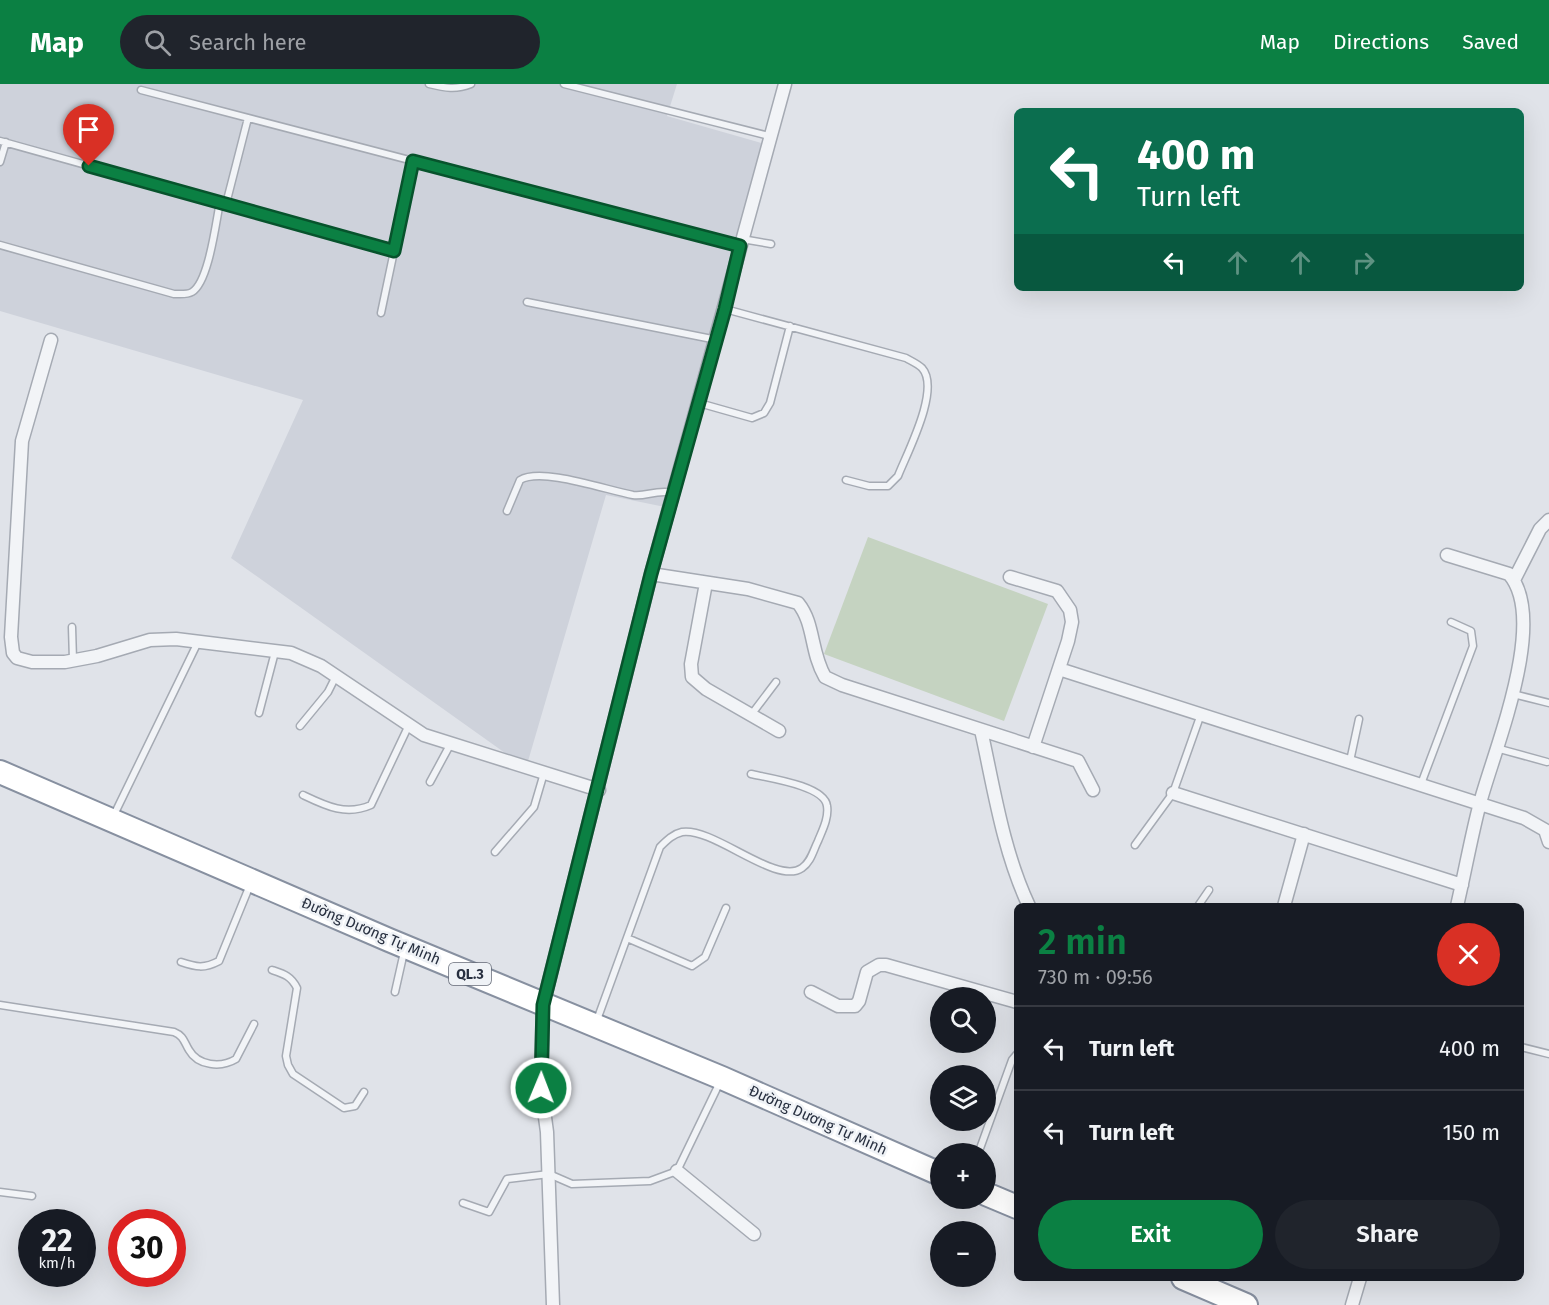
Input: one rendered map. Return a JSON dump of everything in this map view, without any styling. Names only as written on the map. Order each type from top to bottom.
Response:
[{"type":"highway","name":"Đường Dương Tự Minh","points":[[0,772],[543,1005],[722,1078],[930,1170]]},
{"type":"highway","points":[[996,1198],[1014,1206]]},
{"type":"highway","points":[[1189,1281],[1246,1305]]},
{"type":"street","points":[[552,1305],[549,1174],[541,1088],[543,1005],[599,790],[651,574],[717,340],[740,242],[785,84]]},
{"type":"street","points":[[51,340],[22,441],[11,644],[17,658],[73,661],[150,640],[198,642],[291,653],[336,676],[408,727],[450,745],[599,790]]},
{"type":"street","points":[[1514,580],[1540,529],[1549,520]]},
{"type":"street","points":[[1447,555],[1509,574],[1519,589],[1524,619],[1523,646],[1512,694],[1480,804],[1458,903]]},
{"type":"street","points":[[651,574],[748,590],[798,603],[809,620],[812,646],[825,677],[842,685],[1078,761],[1094,790]]},
{"type":"street","points":[[1010,577],[1057,591],[1070,610],[1072,622],[1068,641],[1032,747]]},
{"type":"street","points":[[706,583],[691,664],[692,677],[696,682],[779,731]]},
{"type":"street","points":[[1059,669],[1535,822],[1545,830],[1549,842]]},
{"type":"street","points":[[981,730],[1007,844],[1018,883],[1028,903]]},
{"type":"street","points":[[1173,793],[1462,885]]},
{"type":"street","points":[[1285,903],[1304,834]]},
{"type":"street","points":[[811,992],[838,1006],[855,1006],[859,1001],[867,972],[879,965],[886,965],[1014,1001]]},
{"type":"street","points":[[677,1171],[754,1234]]},
{"type":"street","points":[[1352,1305],[1359,1281]]},
{"type":"lane","points":[[429,84],[446,89],[471,84]]},
{"type":"lane","points":[[564,84],[769,136]]},
{"type":"lane","points":[[141,90],[413,161],[740,242],[771,244]]},
{"type":"lane","points":[[0,245],[174,294],[186,295],[194,291],[205,270],[248,118]]},
{"type":"lane","points":[[0,162],[3,142],[394,251]]},
{"type":"lane","points":[[381,313],[413,161]]},
{"type":"lane","points":[[527,302],[717,340]]},
{"type":"lane","points":[[725,309],[906,358],[923,369],[928,380],[929,397],[898,476],[888,486],[869,486],[846,480]]},
{"type":"lane","points":[[699,403],[752,418],[764,413],[770,403],[790,326]]},
{"type":"lane","points":[[507,511],[520,480],[536,474],[634,495],[659,490],[674,493]]},
{"type":"lane","points":[[1421,784],[1473,646],[1471,631],[1450,622]]},
{"type":"lane","points":[[72,627],[73,661]]},
{"type":"lane","points":[[112,820],[198,642]]},
{"type":"lane","points":[[259,713],[275,651]]},
{"type":"lane","points":[[300,726],[328,692],[336,676]]},
{"type":"lane","points":[[751,715],[776,682]]},
{"type":"lane","points":[[1512,694],[1549,703]]},
{"type":"lane","points":[[1135,845],[1173,793],[1201,714]]},
{"type":"lane","points":[[1350,761],[1359,719]]},
{"type":"lane","points":[[303,795],[344,811],[358,811],[371,805],[408,727]]},
{"type":"lane","points":[[430,782],[450,745]]},
{"type":"lane","points":[[1496,748],[1547,762]]},
{"type":"lane","points":[[495,852],[534,807],[544,773]]},
{"type":"lane","points":[[594,1026],[660,847],[669,837],[683,832],[699,834],[782,871],[800,870],[809,862],[824,825],[828,806],[821,795],[805,787],[751,774]]},
{"type":"lane","points":[[181,962],[199,968],[208,967],[219,961],[253,880]]},
{"type":"lane","points":[[1200,903],[1209,890]]},
{"type":"lane","points":[[627,938],[693,966],[705,957],[726,908]]},
{"type":"lane","points":[[395,992],[405,946]]},
{"type":"lane","points":[[272,970],[286,975],[297,988],[286,1056],[293,1074],[344,1108],[355,1106],[364,1092]]},
{"type":"lane","points":[[0,1005],[174,1032],[182,1036],[193,1056],[202,1062],[217,1065],[236,1059],[254,1024]]},
{"type":"lane","points":[[1524,1048],[1549,1054]]},
{"type":"lane","points":[[982,1143],[1014,1058]]},
{"type":"lane","points":[[463,1203],[489,1212],[507,1179],[549,1174],[572,1184],[650,1181],[677,1171],[722,1078]]},
{"type":"lane","points":[[0,1192],[32,1197]]},
{"type":"shaded area","points":[[0,84],[677,84],[667,116],[765,144],[665,507],[606,495],[526,768],[231,558],[303,400],[0,311]]},
{"type":"green space","points":[[868,537],[1048,604],[1004,721],[824,654]]},
{"type":"route","points":[[89,166],[394,251],[413,161],[740,246],[725,309],[651,574],[629,672],[543,1005],[541,1088]]}]
